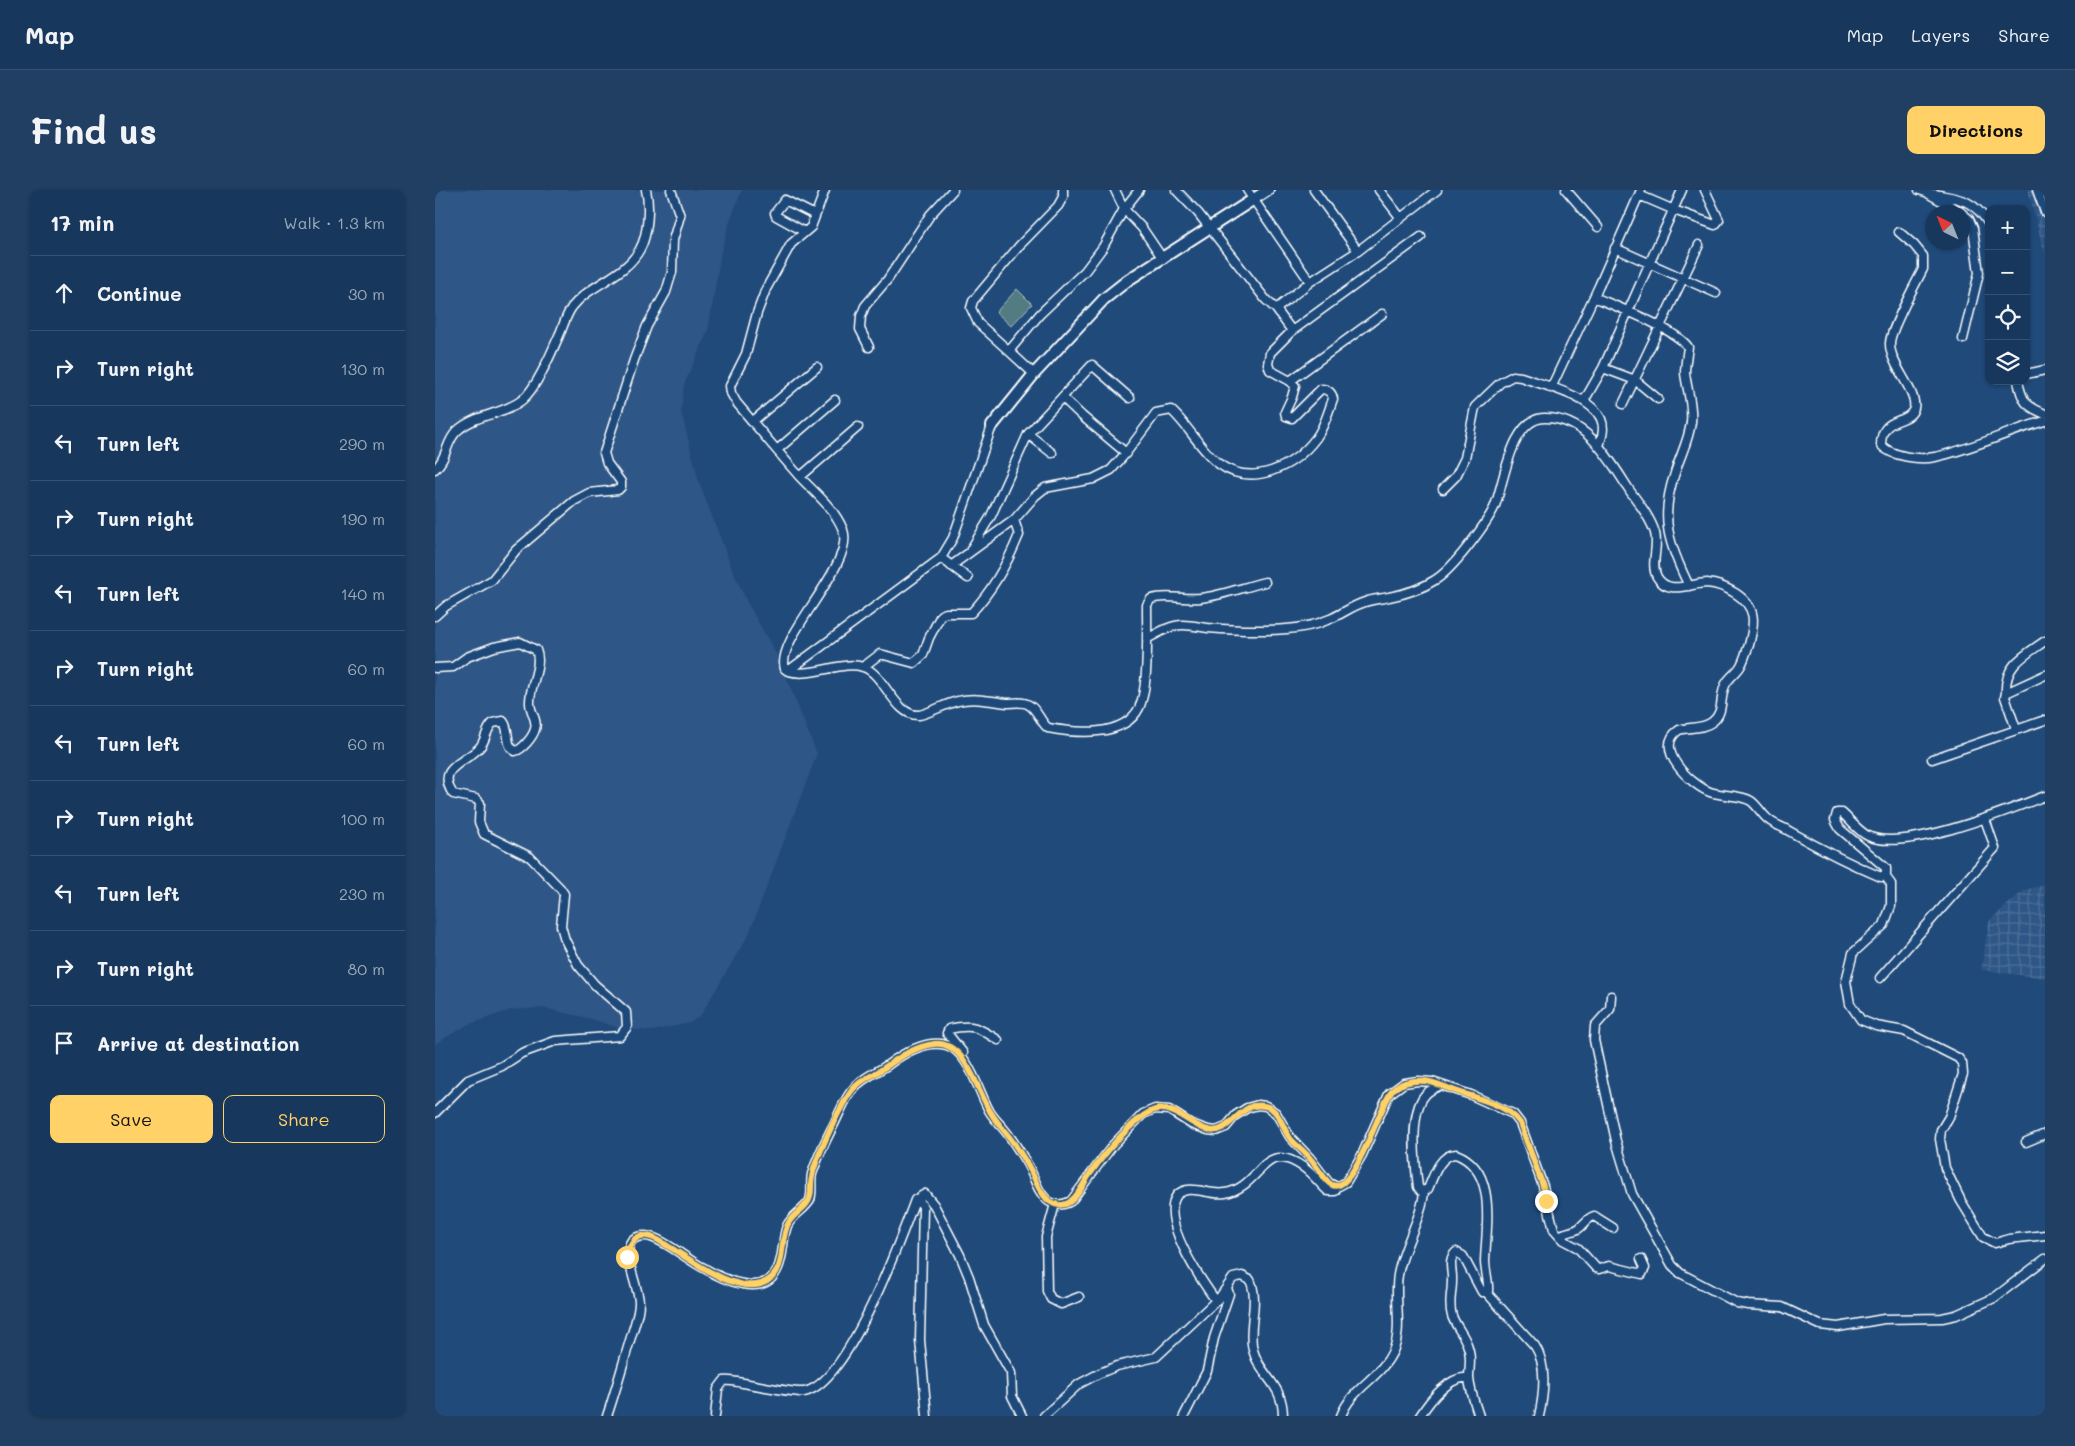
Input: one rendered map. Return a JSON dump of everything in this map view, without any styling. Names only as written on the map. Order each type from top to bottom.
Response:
[{"type":"street","points":[[435,469],[441,464],[455,433],[465,424],[522,400],[532,388],[551,354],[570,310],[581,296],[622,270],[640,251],[647,236],[646,190]]},
{"type":"street","points":[[435,616],[446,606],[492,580],[516,550],[574,501],[589,493],[618,490],[621,486],[621,482],[607,463],[604,453],[634,360],[647,326],[666,292],[672,272],[673,240],[680,216],[671,190]]},
{"type":"street","points":[[825,190],[811,227],[791,244],[766,289],[757,313],[746,354],[730,386],[731,393],[736,402],[823,501],[843,531],[844,544],[815,603],[790,640],[784,653],[783,664],[788,671],[800,675],[847,666],[863,667],[875,674],[891,696],[908,713],[919,715],[959,700],[981,698],[1025,703],[1032,706],[1042,724],[1048,728],[1101,732],[1116,729],[1123,725],[1132,718],[1139,708],[1146,677],[1147,606],[1151,599],[1159,596],[1187,599],[1202,598],[1265,582]]},
{"type":"street","points":[[869,347],[860,329],[861,316],[865,306],[888,279],[930,215],[953,190]]},
{"type":"street","points":[[1035,374],[978,323],[971,308],[973,301],[1020,245],[1058,206],[1063,197],[1063,190]]},
{"type":"street","points":[[1115,190],[1124,209],[1142,228],[1163,259]]},
{"type":"street","points":[[1009,351],[1039,314],[1085,271],[1103,247],[1124,209],[1139,190]]},
{"type":"street","points":[[1176,190],[1209,228],[1265,300],[1277,309],[1291,331]]},
{"type":"street","points":[[1247,190],[1310,282]]},
{"type":"street","points":[[788,671],[941,558],[953,538],[992,426],[1035,374],[1105,299],[1128,280],[1268,190]]},
{"type":"street","points":[[1313,190],[1358,251]]},
{"type":"street","points":[[1379,190],[1400,217]]},
{"type":"street","points":[[1277,309],[1310,282],[1358,251],[1437,190]]},
{"type":"street","points":[[1566,190],[1598,227]]},
{"type":"street","points":[[1584,401],[1603,368],[1682,190]]},
{"type":"street","points":[[1551,388],[1640,192],[1674,210],[1715,224],[1718,223],[1719,220],[1705,190]]},
{"type":"street","points":[[2037,190],[2045,212]]},
{"type":"street","points":[[1923,191],[1947,205]]},
{"type":"street","points":[[1923,191],[1952,196],[1966,202],[1977,207],[1985,218]]},
{"type":"street","points":[[805,232],[776,216],[775,213],[785,200],[815,216]]},
{"type":"street","points":[[1963,339],[1979,273],[1973,228],[1970,221]]},
{"type":"street","points":[[1899,232],[1914,244],[1923,256],[1923,269],[1890,342],[1895,362],[1913,397],[1915,406],[1908,416],[1894,421],[1885,428],[1881,444],[1891,452],[1911,457],[1934,457],[2045,421]]},
{"type":"street","points":[[951,566],[1014,520],[1035,496],[1045,488],[1093,479],[1111,470],[1126,454],[1156,413],[1171,410],[1192,432],[1208,455],[1233,472],[1251,476],[1279,469],[1296,458],[1316,438],[1324,425],[1333,399],[1328,390],[1321,389],[1292,418],[1289,418],[1285,412],[1295,389],[1290,381],[1270,370],[1268,364],[1270,354],[1291,331],[1421,237]]},
{"type":"street","points":[[1623,404],[1682,277],[1699,245]]},
{"type":"street","points":[[1615,248],[1717,293]]},
{"type":"street","points":[[1594,296],[1659,327],[1682,340],[1688,347],[1685,372],[1692,408],[1691,424],[1674,475],[1666,513],[1668,534],[1677,561],[1689,586]]},
{"type":"street","points":[[1290,381],[1382,314]]},
{"type":"street","points":[[970,552],[991,516],[1028,434],[1093,365],[1130,398]]},
{"type":"street","points":[[752,422],[817,367]]},
{"type":"street","points":[[1603,368],[1635,380],[1658,399]]},
{"type":"street","points":[[2030,373],[2045,370]]},
{"type":"street","points":[[1443,489],[1455,476],[1465,458],[1475,407],[1483,397],[1500,383],[1513,376],[1521,377],[1584,401],[1601,418],[1603,429],[1599,446]]},
{"type":"street","points":[[2019,385],[2020,394],[2027,406],[2045,414]]},
{"type":"street","points":[[1062,397],[1126,454]]},
{"type":"street","points":[[777,450],[835,400]]},
{"type":"street","points":[[1147,639],[1158,632],[1183,625],[1249,630],[1286,629],[1312,625],[1329,620],[1366,602],[1407,594],[1434,581],[1450,568],[1489,516],[1497,499],[1509,454],[1530,424],[1537,419],[1546,418],[1569,423],[1586,434],[1599,446],[1633,495],[1654,531],[1656,576],[1664,584],[1671,587],[1712,584],[1725,588],[1735,594],[1750,608],[1753,617],[1754,628],[1743,663],[1726,682],[1722,706],[1716,718],[1706,725],[1682,729],[1676,732],[1669,744],[1670,754],[1689,778],[1700,787],[1715,793],[1750,800],[1767,819],[1811,844],[1879,876],[1885,876]]},
{"type":"street","points":[[800,477],[858,426]]},
{"type":"street","points":[[1028,434],[1052,453]]},
{"type":"street","points":[[863,667],[880,654],[913,662],[923,655],[929,638],[941,615],[946,612],[971,613],[981,603],[1016,542],[1019,535],[1014,520]]},
{"type":"street","points":[[941,558],[968,578]]},
{"type":"street","points":[[2016,729],[2005,697],[2005,680],[2022,657],[2045,641]]},
{"type":"street","points":[[435,668],[453,667],[467,657],[495,647],[520,642],[536,650],[539,663],[533,680],[530,704],[536,722],[535,730],[522,748],[515,751],[509,744],[508,728],[503,721],[493,723],[480,747],[467,759],[451,767],[448,773],[448,788],[453,794],[476,799],[480,803],[479,822],[483,834],[530,857],[560,888],[564,894],[561,926],[565,940],[578,965],[595,985],[625,1012],[628,1020],[627,1027],[620,1036],[555,1041],[522,1053],[502,1066],[468,1080],[435,1113]]},
{"type":"street","points":[[2005,694],[2045,675]]},
{"type":"street","points":[[1932,759],[2045,720]]},
{"type":"street","points":[[1885,876],[1887,872],[1884,866],[1840,829],[1835,820],[1837,813],[1842,813],[1866,835],[1872,838],[1913,838],[1985,819],[2045,796]]},
{"type":"street","points":[[1880,978],[1995,848],[1985,819]]},
{"type":"street","points":[[1885,876],[1891,884],[1891,906],[1884,925],[1853,953],[1846,982],[1850,1004],[1861,1020],[1876,1026],[1904,1031],[1958,1058],[1962,1063],[1963,1074],[1949,1117],[1941,1130],[1940,1139],[1945,1168],[1961,1201],[1983,1237],[1995,1243],[2009,1239],[2045,1235]]},
{"type":"street","points":[[1611,996],[1610,1009],[1595,1026],[1594,1040],[1616,1141],[1635,1201],[1672,1265],[1680,1273],[1737,1303],[1748,1306],[1781,1307],[1820,1325],[1838,1327],[1884,1319],[1942,1318],[1956,1315],[1994,1298],[2045,1259]]},
{"type":"street","points":[[998,1040],[981,1028],[968,1026],[947,1031],[949,1036],[963,1051],[971,1073],[990,1112],[1016,1146],[1040,1191],[1047,1200],[1055,1204],[1063,1205],[1071,1201],[1113,1145],[1143,1114],[1159,1108],[1169,1110],[1191,1124],[1216,1131],[1225,1127],[1236,1115],[1247,1108],[1258,1105],[1270,1108],[1281,1120],[1290,1137],[1310,1158],[1329,1183],[1337,1187]]},
{"type":"street","points":[[607,1416],[639,1302],[627,1257],[633,1241],[643,1236],[651,1237],[690,1258],[700,1267],[728,1280],[748,1285],[764,1283],[772,1278],[777,1270],[787,1225],[809,1200],[813,1172],[826,1140],[853,1088],[868,1076],[880,1071],[909,1051],[934,1044],[948,1046],[956,1051],[971,1073]]},
{"type":"street","points":[[1216,1301],[1175,1230],[1172,1208],[1177,1195],[1188,1189],[1213,1194],[1233,1192],[1251,1179],[1269,1161],[1279,1157],[1287,1158],[1302,1166],[1329,1191],[1335,1191],[1337,1187],[1346,1182],[1362,1155],[1392,1090],[1404,1083],[1418,1081],[1441,1085],[1513,1114],[1518,1120],[1543,1186],[1553,1228],[1559,1236],[1578,1248],[1599,1269],[1609,1266],[1642,1274],[1645,1268],[1641,1259]]},
{"type":"street","points":[[1424,1191],[1417,1187],[1414,1139],[1418,1107],[1426,1093],[1441,1085]]},
{"type":"street","points":[[2026,1142],[2045,1134]]},
{"type":"street","points":[[1341,1416],[1353,1394],[1373,1377],[1394,1349],[1397,1337],[1398,1276],[1403,1255],[1422,1204],[1424,1191],[1427,1189],[1440,1164],[1451,1154],[1458,1154],[1466,1159],[1477,1172],[1488,1209],[1485,1260],[1489,1289],[1487,1292]]},
{"type":"street","points":[[715,1416],[718,1390],[724,1381],[803,1392],[813,1388],[832,1370],[849,1347],[871,1309],[915,1200],[922,1194],[928,1196],[960,1255],[984,1325],[1011,1373],[1012,1396],[1022,1416]]},
{"type":"street","points":[[915,1200],[921,1203],[923,1207],[920,1340],[927,1416]]},
{"type":"street","points":[[1055,1204],[1047,1228],[1045,1247],[1047,1291],[1051,1299],[1061,1304],[1079,1297]]},
{"type":"street","points":[[1559,1236],[1565,1232],[1578,1229],[1588,1218],[1594,1216],[1613,1228]]},
{"type":"street","points":[[1479,1416],[1469,1378],[1471,1366],[1469,1348],[1452,1315],[1449,1299],[1453,1280],[1451,1264],[1454,1253],[1461,1253],[1481,1291],[1487,1292],[1535,1346],[1540,1355],[1543,1385],[1539,1416]]},
{"type":"street","points":[[1044,1416],[1079,1384],[1117,1366],[1156,1357],[1216,1301],[1233,1278],[1238,1276],[1245,1276],[1251,1283],[1253,1290],[1251,1337],[1253,1350],[1257,1360],[1280,1393],[1283,1400],[1283,1416]]},
{"type":"street","points":[[1184,1416],[1207,1371],[1214,1338],[1229,1294],[1227,1288]]},
{"type":"street","points":[[1420,1416],[1428,1403],[1455,1379],[1469,1378]]},
{"type":"shaded area","points":[[435,190],[742,190],[721,252],[708,331],[684,385],[681,411],[699,482],[731,566],[747,602],[779,659],[817,754],[749,934],[701,1015],[690,1023],[652,1031],[622,1029],[588,1018],[542,1008],[511,1010],[467,1025],[435,1044]]},
{"type":"shaded area","points":[[2028,190],[2045,190],[2045,254],[2044,251]]},
{"type":"shaded area","points":[[2045,885],[2045,978],[1981,970],[1989,921],[2024,890]]},
{"type":"green space","points":[[1017,289],[1032,304],[1011,326],[996,312]]},
{"type":"route","points":[[627,1257],[630,1244],[639,1237],[647,1236],[680,1252],[700,1267],[738,1284],[753,1285],[764,1283],[775,1274],[779,1266],[787,1225],[809,1200],[813,1172],[826,1140],[853,1088],[868,1076],[880,1071],[909,1051],[934,1044],[943,1044],[959,1054],[974,1078],[990,1112],[1016,1146],[1040,1191],[1047,1200],[1055,1204],[1063,1205],[1071,1201],[1113,1145],[1143,1114],[1159,1108],[1169,1110],[1191,1124],[1216,1131],[1225,1127],[1236,1115],[1247,1108],[1258,1105],[1266,1106],[1273,1110],[1290,1137],[1310,1158],[1329,1183],[1334,1186],[1340,1186],[1346,1182],[1362,1155],[1389,1094],[1396,1087],[1404,1083],[1418,1081],[1432,1082],[1451,1090],[1471,1095],[1513,1114],[1520,1123],[1543,1186],[1546,1201]]}]
